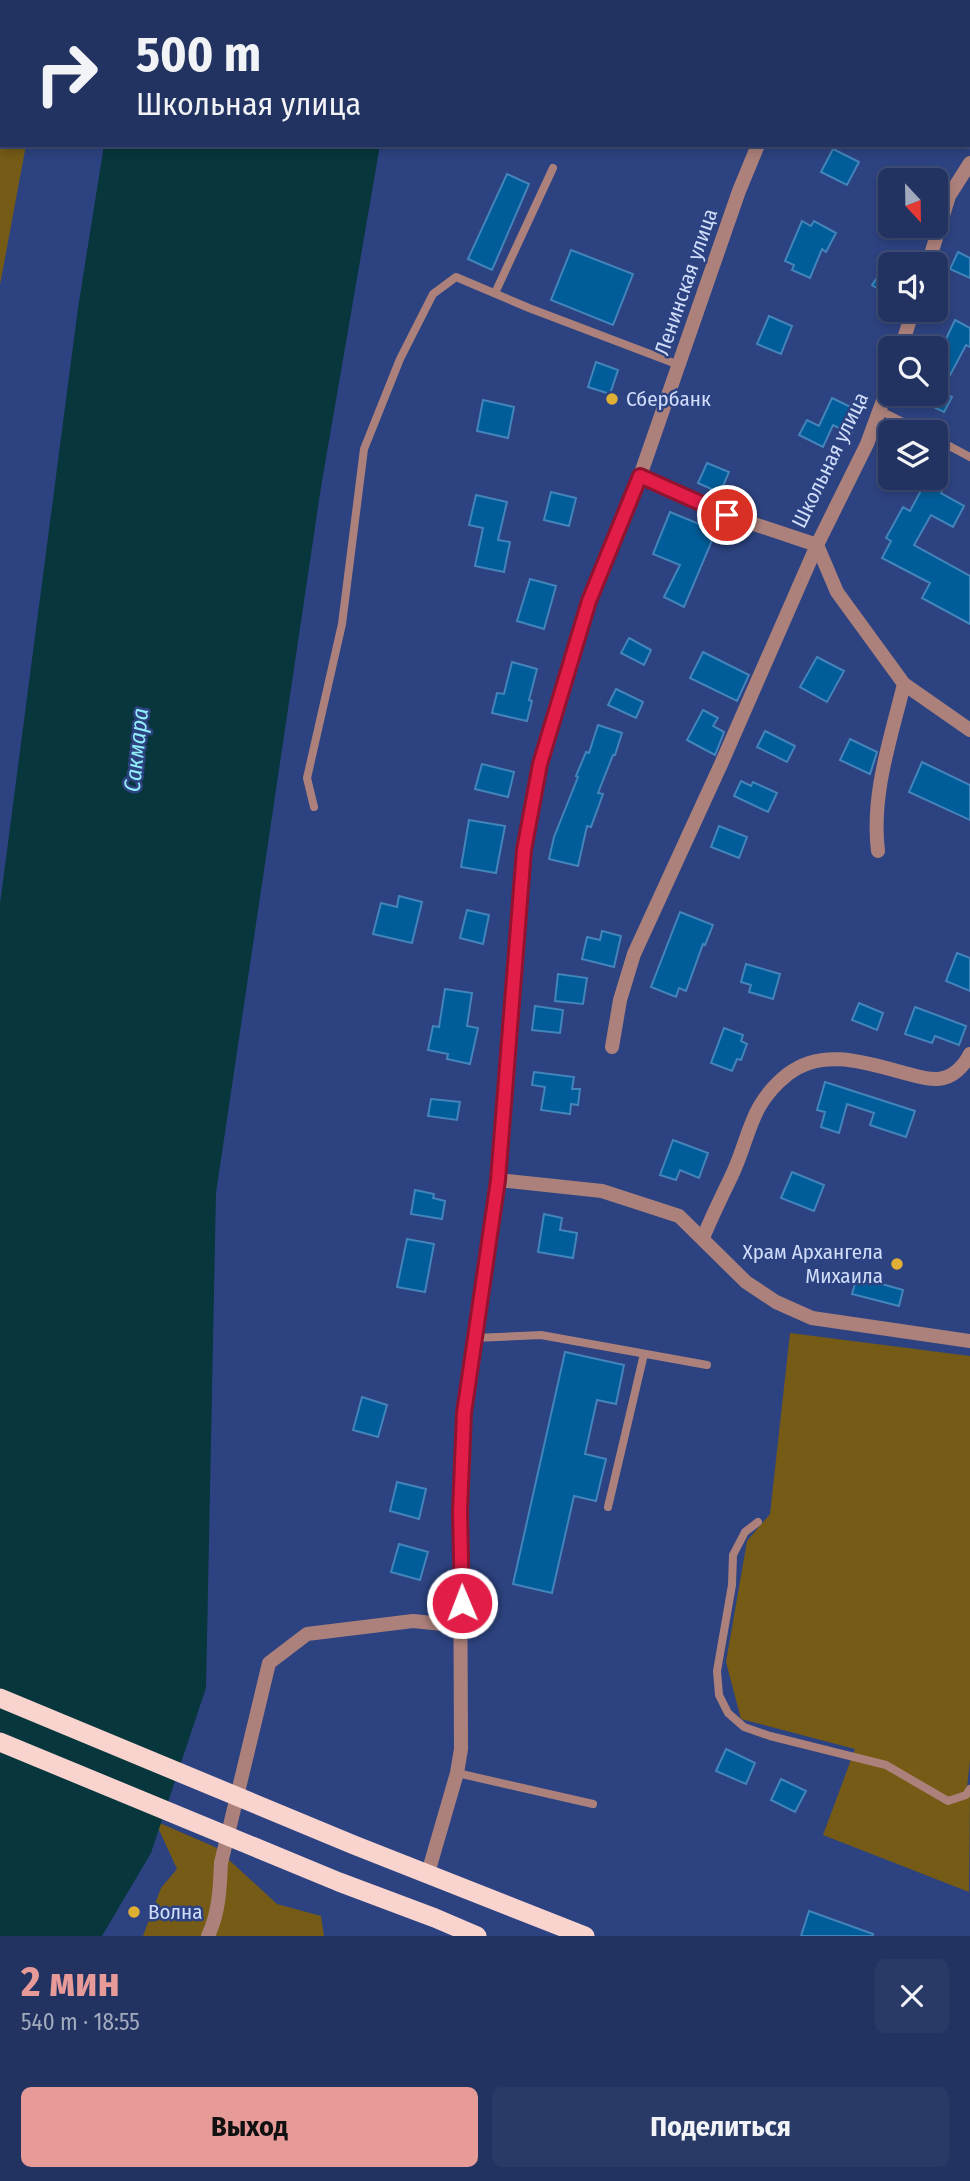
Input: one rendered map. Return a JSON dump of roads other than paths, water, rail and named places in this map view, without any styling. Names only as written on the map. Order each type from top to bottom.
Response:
[{"type":"highway","points":[[0,1698],[354,1846],[584,1936]]},
{"type":"highway","points":[[0,1742],[477,1936]]},
{"type":"street","name":"Ленинская улица","points":[[428,1873],[457,1773],[461,1749],[461,1487],[464,1413],[498,1180],[524,850],[540,764],[589,601],[640,476],[739,191],[757,147]]},
{"type":"street","points":[[932,252],[949,196],[970,163]]},
{"type":"street","name":"Школьная улица","points":[[640,476],[727,515],[817,545],[867,444],[883,406]]},
{"type":"street","points":[[817,545],[837,592],[904,684],[970,730]]},
{"type":"street","points":[[612,1047],[620,1000],[634,954],[817,545]]},
{"type":"street","points":[[878,850],[875,824],[878,796],[904,684]]},
{"type":"street","points":[[703,1238],[732,1175],[754,1113],[767,1094],[790,1073],[819,1059],[856,1060],[939,1079],[965,1065],[970,1054]]},
{"type":"street","points":[[498,1180],[602,1191],[679,1216],[746,1282],[776,1302],[812,1318],[970,1341]]},
{"type":"street","points":[[208,1936],[214,1924],[221,1863],[269,1663],[307,1634],[350,1626],[413,1620],[462,1626]]},
{"type":"lane","points":[[495,293],[553,168]]},
{"type":"lane","points":[[314,807],[307,778],[342,624],[364,449],[400,359],[433,294],[456,277],[679,365]]},
{"type":"lane","points":[[881,411],[899,420]]},
{"type":"lane","points":[[948,445],[970,457]]},
{"type":"lane","points":[[474,1338],[541,1335],[707,1365]]},
{"type":"lane","points":[[608,1507],[644,1354]]},
{"type":"lane","points":[[758,1522],[745,1532],[733,1555],[730,1595],[717,1671],[719,1695],[728,1713],[744,1727],[770,1736],[886,1765],[948,1801],[966,1795],[970,1789]]},
{"type":"lane","points":[[457,1773],[593,1804]]},
{"type":"lane","points":[[435,1918],[451,1936]]},
{"type":"water","name":"Сакмара","points":[[104,147],[380,147],[321,487],[216,1193],[206,1688],[151,1853],[102,1936],[0,1936],[0,904],[78,308]]},
{"type":"place","name":"Сбербанк","points":[[612,399]]},
{"type":"place","name":"Храм Архангела Михаила","points":[[897,1264]]},
{"type":"place","name":"Волна","points":[[134,1912]]}]
